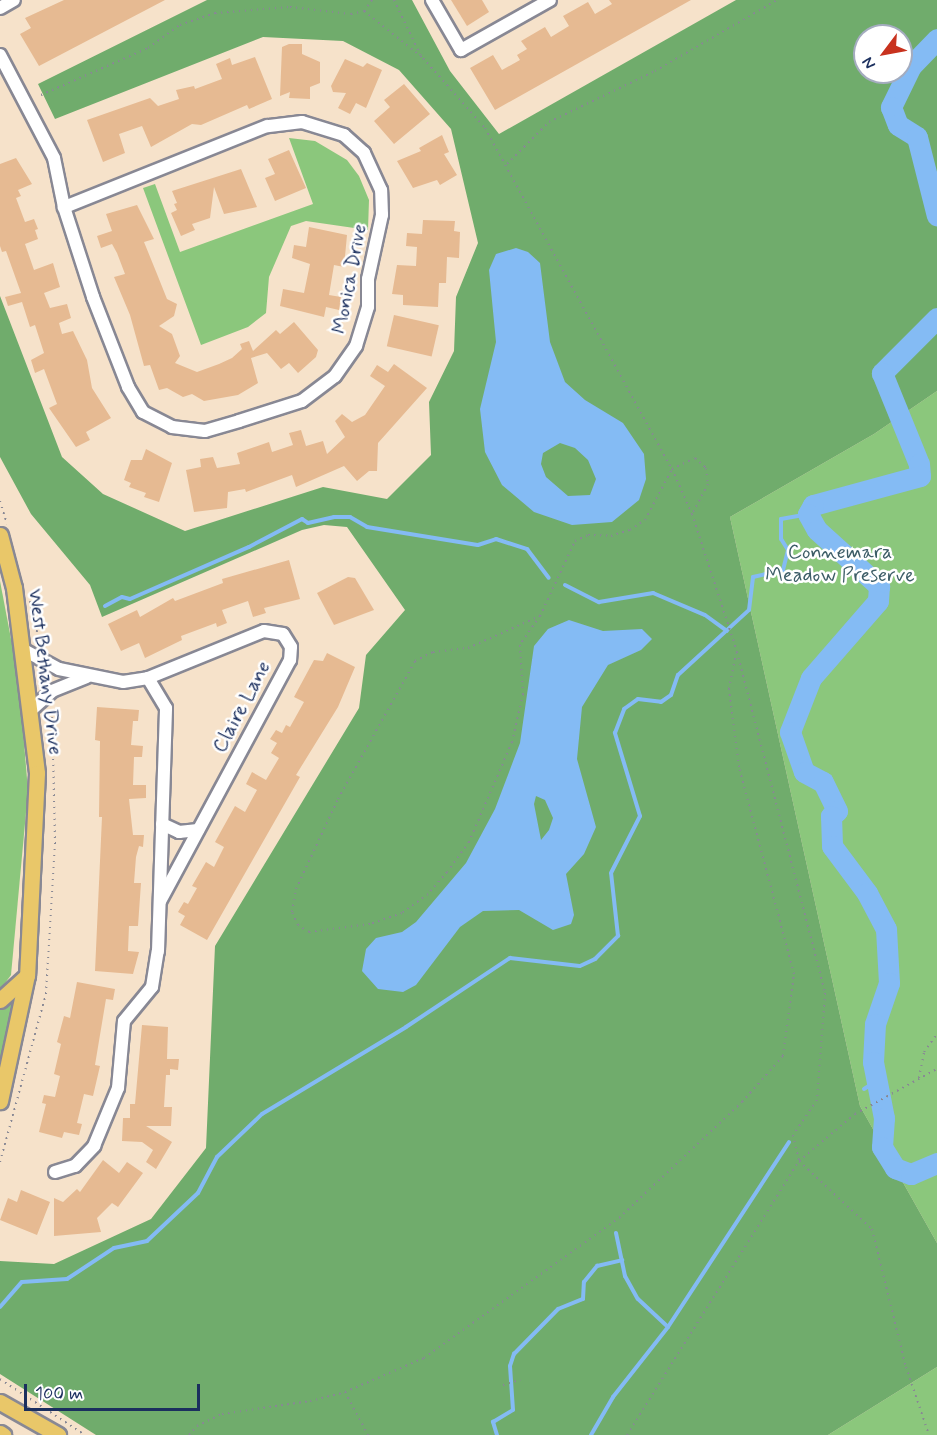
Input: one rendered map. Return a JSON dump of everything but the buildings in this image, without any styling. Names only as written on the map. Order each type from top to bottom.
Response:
[{"type":"main road","name":"West Bethany Drive","points":[[0,535],[14,588],[37,773],[27,975],[0,1101]]},
{"type":"main road","points":[[0,1000],[27,975]]},
{"type":"main road","points":[[0,1402],[58,1435]]},
{"type":"street","points":[[0,8],[14,0]]},
{"type":"street","points":[[432,0],[461,50],[550,0]]},
{"type":"street","name":"Monica Drive","points":[[0,55],[45,136],[64,207],[128,387],[143,412],[172,428],[205,431],[302,401],[335,376],[356,346],[368,307],[368,279],[382,215],[381,190],[364,153],[344,135],[302,122],[267,126],[64,207]]},
{"type":"street","name":"Claire Lane","points":[[22,649],[40,661],[86,677],[123,682],[148,678],[264,631],[283,634],[291,647],[290,660],[160,901]]},
{"type":"street","points":[[30,711],[52,691],[86,677]]},
{"type":"street","name":"Claire Lane","points":[[55,1172],[75,1166],[94,1146],[110,1114],[118,1088],[124,1021],[152,987],[160,901],[166,708],[148,678]]},
{"type":"street","points":[[162,825],[179,832],[198,830]]},
{"type":"path","points":[[41,95],[148,48],[180,25],[215,13],[290,7],[351,14],[364,11],[372,0]]},
{"type":"path","points":[[394,0],[423,58]]},
{"type":"path","points":[[507,164],[549,122],[655,71],[777,0]]},
{"type":"path","points":[[364,11],[423,58],[485,128],[507,164],[672,469],[692,514],[737,652],[825,993],[817,1100],[793,1135],[799,1161],[872,1229],[906,1367],[929,1435]]},
{"type":"path","points":[[540,616],[468,648],[433,652],[415,661],[405,672],[338,799],[296,889],[292,912],[297,925],[309,932],[370,924],[402,913],[428,894],[469,842],[512,742],[523,694],[520,645],[540,616],[575,542],[588,535],[611,536],[630,530],[645,520],[672,469],[695,458],[706,468],[708,484],[705,496],[692,514]]},
{"type":"path","points":[[189,1435],[197,1426],[222,1414],[310,1401],[345,1392],[424,1358],[593,1238],[742,1102],[783,1056],[794,974],[739,767],[729,689],[737,652]]},
{"type":"path","points":[[919,1080],[924,1052],[937,1035]]},
{"type":"path","points":[[627,1435],[799,1161],[855,1114],[937,1069]]},
{"type":"path","points":[[0,1379],[85,1435]]},
{"type":"path","points":[[503,1385],[520,1380]]},
{"type":"path","points":[[345,1392],[368,1435]]},
{"type":"green space","points":[[207,0],[412,0],[450,71],[499,134],[736,0],[937,0],[937,391],[874,434],[730,517],[860,1106],[937,1243],[937,1367],[828,1435],[96,1435],[0,1374],[0,1261],[54,1264],[151,1219],[206,1148],[215,946],[359,708],[366,655],[405,610],[347,527],[324,525],[302,530],[102,617],[90,585],[31,514],[0,457],[0,296],[62,457],[103,494],[185,531],[323,487],[387,499],[431,455],[429,402],[454,351],[456,297],[478,243],[451,129],[399,70],[343,41],[263,37],[55,119],[38,84]]},
{"type":"green space","points":[[289,138],[315,141],[347,160],[359,176],[369,200],[368,230],[306,221],[291,226],[269,277],[266,313],[248,327],[201,345],[143,188],[155,184],[180,252],[313,204]]},
{"type":"green space","name":"Connemara Meadow Preserve","points":[[937,391],[937,1243],[860,1106],[730,517],[874,434]]},
{"type":"green space","points":[[0,581],[19,681],[28,791],[11,975],[0,990]]},
{"type":"green space","points":[[14,1002],[0,1068],[0,1009]]},
{"type":"green space","points":[[937,1367],[937,1435],[828,1435]]},
{"type":"water","points":[[516,248],[528,252],[540,263],[550,342],[565,382],[585,400],[623,423],[644,454],[646,479],[639,500],[612,522],[572,525],[534,512],[502,485],[485,452],[480,409],[496,342],[489,270],[496,254]],"holes":[[[560,443],[575,448],[588,460],[596,479],[590,495],[568,496],[546,477],[541,464],[543,453]]]},
{"type":"water","points":[[569,620],[603,631],[642,629],[652,639],[641,650],[608,665],[582,707],[577,759],[596,827],[584,854],[566,874],[574,915],[571,924],[553,930],[519,910],[483,911],[460,927],[416,985],[403,992],[378,989],[362,971],[366,949],[376,938],[402,932],[416,922],[466,863],[495,809],[520,743],[534,646],[548,629]],"holes":[[[536,796],[545,800],[553,818],[549,830],[541,840],[534,804]]]},
{"type":"waterway","points":[[937,39],[911,66],[891,107],[898,125],[917,137],[937,216]]},
{"type":"waterway","points":[[937,318],[882,373],[919,464],[920,476],[813,505],[808,514],[817,530],[879,586],[878,601],[811,678],[790,732],[804,772],[823,782],[837,811],[831,816],[832,846],[867,893],[886,929],[889,983],[875,1024],[873,1062],[884,1118],[882,1147],[895,1168],[911,1174],[937,1163]]},
{"type":"waterway","points":[[0,1307],[22,1282],[67,1279],[114,1248],[147,1241],[198,1193],[217,1157],[262,1114],[406,1027],[510,958],[580,966],[595,959],[618,936],[611,873],[640,816],[615,733],[624,709],[638,699],[661,702],[671,695],[678,675],[749,610],[753,577],[783,570],[788,550],[781,539],[781,519],[808,514]]},
{"type":"waterway","points":[[105,606],[122,597],[130,599],[249,547],[302,519],[308,523],[334,517],[350,517],[367,527],[478,545],[496,539],[527,549],[549,578]]},
{"type":"waterway","points":[[565,585],[599,602],[653,593],[705,615],[727,631]]},
{"type":"waterway","points":[[864,1089],[877,1081]]},
{"type":"waterway","points":[[591,1435],[613,1397],[668,1327],[789,1142]]},
{"type":"waterway","points":[[616,1233],[625,1276],[638,1299],[668,1327]]},
{"type":"waterway","points":[[497,1435],[493,1422],[513,1410],[510,1366],[514,1354],[558,1309],[583,1299],[584,1282],[597,1266],[622,1260]]}]
